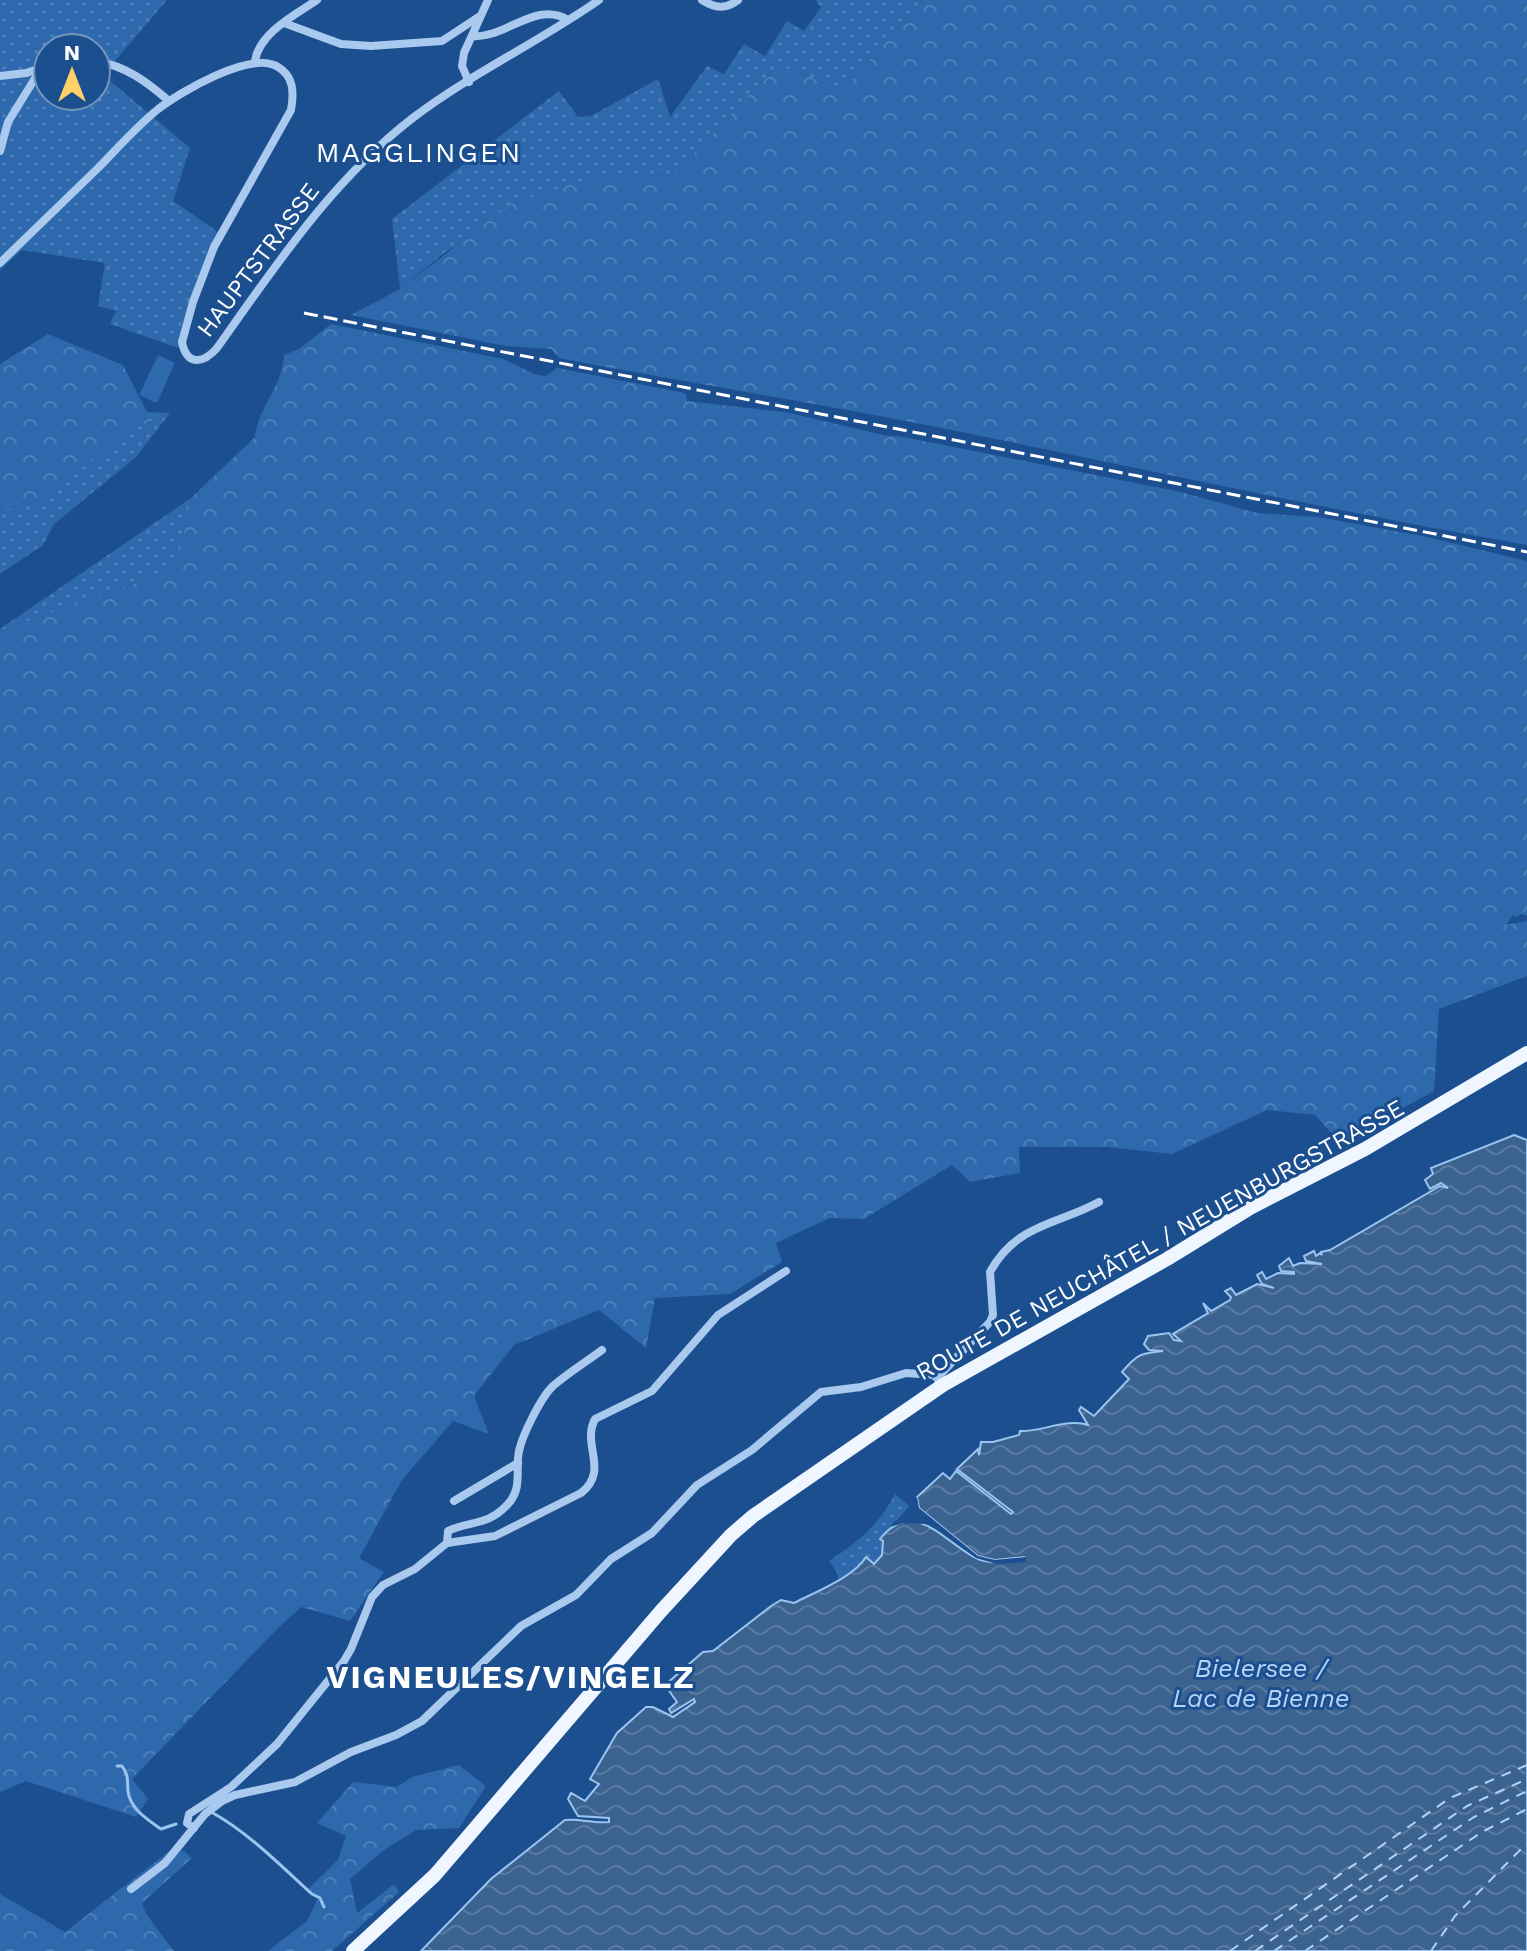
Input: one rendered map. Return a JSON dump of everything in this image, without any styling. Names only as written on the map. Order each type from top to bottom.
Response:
[{"type":"main road","name":"ROUTE DE NEUCHÂTEL / NEUENBURGSTRASSE","points":[[353,1951],[435,1875],[546,1743],[731,1535],[774,1501],[940,1381],[1167,1259],[1250,1208],[1365,1149],[1527,1053]]},
{"type":"street","points":[[0,263],[169,101],[255,61],[261,44],[317,0]]},
{"type":"street","points":[[469,82],[462,61],[488,0]]},
{"type":"street","name":"HAUPTSTRASSE","points":[[255,61],[272,63],[284,70],[292,86],[293,101],[284,125],[221,234],[205,268],[182,342],[187,355],[196,360],[206,359],[217,348],[305,227],[355,169],[411,119],[599,0]]},
{"type":"street","points":[[702,0],[717,7],[730,7],[738,0]]},
{"type":"street","points":[[472,36],[490,34],[537,13],[550,12],[568,20]]},
{"type":"street","points":[[284,23],[341,44],[371,46],[442,41],[480,16]]},
{"type":"street","points":[[112,66],[144,79],[169,101]]},
{"type":"street","points":[[0,76],[32,71]]},
{"type":"street","points":[[0,151],[8,122],[32,82],[26,73]]},
{"type":"street","points":[[131,1889],[165,1863],[212,1808],[230,1797],[295,1782],[351,1752],[396,1735],[422,1721],[521,1626],[576,1595],[611,1559],[652,1533],[697,1485],[752,1450],[821,1392],[861,1387],[906,1373],[940,1381],[992,1318],[989,1277],[991,1268],[1003,1254],[1037,1226],[1067,1217],[1099,1202]]},
{"type":"street","points":[[194,1828],[186,1822],[189,1814],[231,1787],[277,1744],[344,1661],[368,1604],[378,1589],[415,1569],[447,1543],[495,1536],[581,1493],[595,1474],[591,1431],[595,1419],[659,1386],[718,1315],[786,1271]]},
{"type":"street","points":[[447,1543],[448,1531],[491,1518],[508,1504],[518,1485],[523,1439],[550,1389],[602,1350]]},
{"type":"street","points":[[454,1501],[518,1463]]},
{"type":"green space","points":[[0,0],[167,0],[112,64],[112,32],[32,32],[32,112],[112,112],[112,83],[190,148],[173,201],[221,234],[205,268],[184,350],[110,324],[116,311],[98,306],[105,263],[22,250],[0,270]]},
{"type":"green space","points":[[815,0],[923,0],[843,90],[778,65],[673,176],[608,173],[448,250],[400,289],[392,219],[559,91],[578,117],[591,116],[658,79],[670,117],[707,66],[724,74],[744,44],[765,56],[787,21],[804,31],[821,7]]},
{"type":"green space","points":[[923,0],[1527,0],[1527,545],[928,425],[559,358],[551,349],[505,346],[351,315],[400,289],[512,203],[608,173],[673,176],[778,65],[843,90]]},
{"type":"green space","points":[[331,324],[503,359],[537,375],[546,376],[557,368],[685,393],[687,401],[785,412],[888,436],[1181,492],[1257,513],[1318,517],[1427,537],[1527,561],[1527,916],[1512,916],[1506,925],[1527,921],[1527,976],[1439,1009],[1434,1091],[1340,1143],[1315,1115],[1267,1110],[1172,1154],[1107,1147],[1019,1147],[1020,1173],[970,1182],[952,1165],[864,1219],[830,1218],[776,1243],[782,1262],[730,1294],[655,1298],[646,1348],[599,1310],[514,1345],[474,1396],[489,1434],[453,1421],[402,1480],[359,1558],[384,1572],[350,1621],[301,1607],[278,1628],[132,1779],[148,1799],[136,1817],[26,1781],[0,1792],[0,631],[177,568],[191,498],[255,437],[283,366],[284,355],[299,349]]},
{"type":"green space","points":[[48,334],[123,365],[147,412],[170,413],[119,435],[46,498],[0,513],[0,364]]},
{"type":"green space","points":[[158,355],[175,363],[157,403],[139,395]]},
{"type":"green space","points":[[170,413],[135,458],[54,524],[43,545],[0,574],[0,513],[46,498],[119,435]]},
{"type":"green space","points":[[191,498],[177,568],[0,631],[0,629]]},
{"type":"green space","points":[[895,1494],[909,1506],[881,1539],[882,1555],[873,1565],[863,1562],[838,1580],[837,1572],[829,1561],[867,1532]]},
{"type":"green space","points":[[459,1765],[486,1786],[459,1828],[416,1830],[384,1850],[350,1879],[357,1913],[394,1884],[399,1892],[332,1951],[268,1951],[307,1921],[318,1898],[307,1890],[338,1860],[346,1836],[317,1823],[353,1782],[397,1787],[412,1777]]},
{"type":"green space","points":[[172,1849],[184,1851],[192,1858],[142,1903],[146,1914],[174,1951],[0,1951],[0,1894],[65,1932]]},
{"type":"water","name":"Bielersee / Lac de Bienne","points":[[1514,1135],[1527,1140],[1527,1951],[421,1951],[491,1879],[565,1820],[609,1822],[609,1818],[578,1816],[568,1799],[571,1793],[585,1801],[599,1784],[590,1779],[617,1733],[646,1707],[653,1707],[673,1717],[695,1702],[694,1699],[671,1713],[669,1709],[677,1702],[665,1685],[703,1652],[713,1651],[771,1606],[781,1600],[794,1603],[823,1589],[853,1571],[866,1557],[874,1564],[882,1555],[883,1541],[880,1539],[893,1527],[905,1522],[917,1522],[929,1527],[982,1560],[1001,1562],[1025,1557],[995,1560],[978,1556],[919,1508],[917,1497],[943,1473],[950,1479],[956,1471],[1011,1514],[1013,1512],[957,1469],[978,1449],[979,1455],[981,1442],[993,1442],[1019,1435],[1020,1431],[1063,1424],[1088,1425],[1079,1410],[1081,1407],[1094,1416],[1129,1379],[1122,1372],[1132,1361],[1144,1354],[1163,1351],[1149,1350],[1144,1344],[1148,1336],[1169,1333],[1174,1340],[1181,1341],[1173,1334],[1208,1313],[1203,1303],[1211,1311],[1230,1300],[1225,1291],[1231,1288],[1236,1295],[1257,1284],[1274,1288],[1262,1284],[1257,1275],[1262,1272],[1266,1279],[1278,1273],[1294,1274],[1281,1271],[1279,1266],[1289,1258],[1293,1266],[1300,1263],[1322,1264],[1306,1261],[1304,1256],[1314,1251],[1316,1256],[1322,1255],[1321,1252],[1330,1250],[1440,1186],[1448,1188],[1441,1183],[1430,1189],[1425,1180],[1433,1174],[1431,1168]]},
{"type":"pier","points":[[917,1497],[919,1508],[978,1556],[995,1560],[1026,1557],[1026,1562],[997,1564],[976,1558],[925,1524],[904,1523],[890,1527],[895,1521],[903,1519],[928,1521],[915,1510],[913,1501]]},
{"type":"waterway","points":[[117,1766],[122,1766],[126,1772],[129,1797],[140,1813],[161,1829],[176,1824]]},
{"type":"waterway","points":[[213,1813],[265,1851],[320,1898],[324,1907]]},
{"type":"ferry route","points":[[1230,1951],[1450,1798],[1527,1765]]},
{"type":"ferry route","points":[[1255,1951],[1467,1806],[1527,1779]]},
{"type":"ferry route","points":[[1274,1951],[1474,1817],[1527,1791]]},
{"type":"ferry route","points":[[1305,1951],[1482,1832],[1527,1809]]},
{"type":"ferry route","points":[[1431,1951],[1455,1916],[1527,1843]]},
{"type":"railway","points":[[304,313],[1527,552]]},
{"type":"district","name":"MAGGLINGEN","points":[[419,152]]},
{"type":"district","name":"VIGNEULES/VINGELZ","points":[[511,1677]]}]
